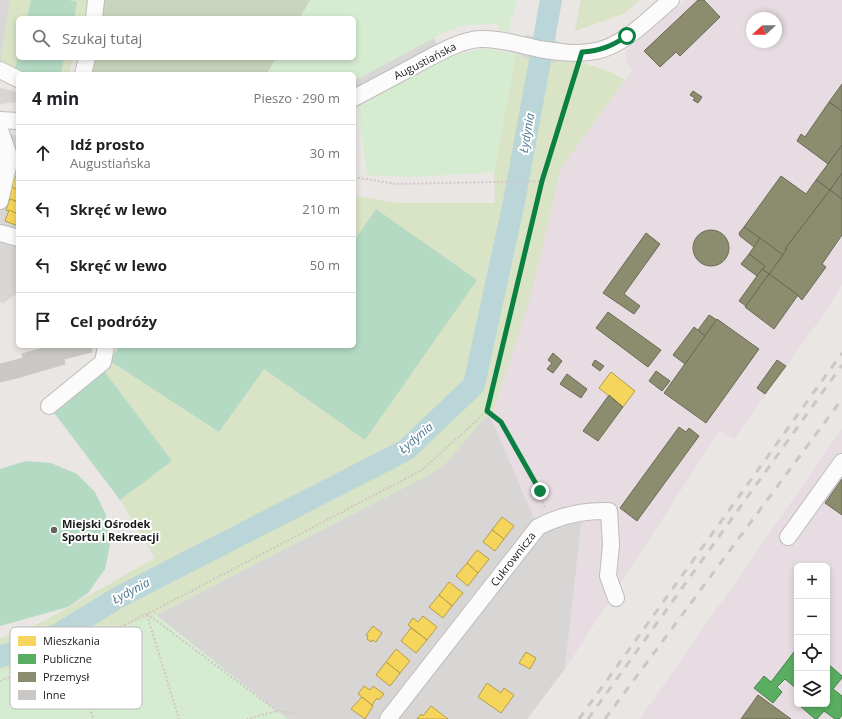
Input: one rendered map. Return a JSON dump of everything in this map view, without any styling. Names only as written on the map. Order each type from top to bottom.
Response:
[{"type":"street","points":[[94,16],[96,0]]},
{"type":"street","points":[[582,52],[597,51],[621,40],[671,0]]},
{"type":"street","name":"Augustiańska","points":[[356,97],[442,51],[458,44],[479,39],[499,40],[557,52],[582,52]]},
{"type":"street","points":[[84,72],[86,60]]},
{"type":"street","points":[[0,70],[16,78]]},
{"type":"street","points":[[0,120],[16,122]]},
{"type":"street","points":[[2,134],[16,152]]},
{"type":"street","points":[[0,202],[8,167],[8,153],[2,134]]},
{"type":"street","points":[[0,233],[16,237]]},
{"type":"street","points":[[49,406],[103,362],[106,348]]},
{"type":"street","points":[[788,537],[842,462]]},
{"type":"street","name":"Cukrownicza","points":[[388,719],[538,527],[553,519],[590,510],[609,511],[611,545],[608,576],[616,598]]},
{"type":"path","points":[[121,627],[422,470],[487,411],[542,181],[582,52]]},
{"type":"path","points":[[356,177],[396,184],[542,181]]},
{"type":"path","points":[[487,411],[501,422],[540,491],[547,514],[538,527]]},
{"type":"path","points":[[147,614],[277,711]]},
{"type":"path","points":[[147,614],[179,719]]},
{"type":"path","points":[[0,681],[10,677]]},
{"type":"path","points":[[90,709],[93,719]]},
{"type":"path","points":[[247,719],[277,711],[294,713]]},
{"type":"shaded area","points":[[0,0],[10,0],[0,64]]},
{"type":"shaded area","points":[[686,0],[842,0],[842,285],[822,316],[734,439],[720,430],[565,669],[582,518],[535,521],[491,418],[529,300],[561,168],[632,71],[626,60],[627,50]]},
{"type":"shaded area","points":[[434,38],[438,46],[356,91],[356,80]]},
{"type":"shaded area","points":[[0,88],[16,92],[16,102],[0,104]]},
{"type":"shaded area","points":[[0,133],[16,136],[16,294],[2,304],[0,301]]},
{"type":"shaded area","points":[[486,416],[491,418],[535,520],[582,518],[565,669],[527,719],[287,719],[156,615],[425,477],[444,465]]},
{"type":"shaded area","points":[[842,429],[842,719],[640,719]]},
{"type":"green space","points":[[10,0],[88,0],[84,16],[16,16],[16,60],[72,60],[70,72],[16,73],[0,64]]},
{"type":"green space","points":[[31,0],[68,0],[77,2],[74,16],[27,16]]},
{"type":"green space","points":[[100,0],[310,0],[301,16],[96,16]]},
{"type":"green space","points":[[310,0],[517,0],[510,22],[510,32],[499,30],[498,24],[463,25],[441,34],[356,80],[356,72],[268,72],[275,60],[356,60],[356,16],[301,16]]},
{"type":"green space","points":[[581,0],[640,0],[623,14],[575,31]]},
{"type":"green space","points":[[524,46],[558,58],[584,63],[608,71],[625,80],[561,168],[530,298],[491,418],[486,416],[444,465],[425,477],[156,615],[123,627],[30,627],[44,621],[155,558],[120,500],[171,461],[104,371],[110,361],[219,432],[264,369],[365,440],[376,210],[356,238],[356,196],[399,203],[495,203],[494,172],[516,54]]},
{"type":"green space","points":[[484,48],[516,54],[494,172],[411,177],[367,175],[358,106],[445,58]]},
{"type":"green space","points":[[17,60],[64,60],[61,72],[14,72]]},
{"type":"green space","points":[[88,60],[275,60],[268,72],[86,72]]},
{"type":"green space","points":[[376,209],[477,280],[365,440],[264,369],[219,432],[110,361],[118,348],[356,348],[356,238]]},
{"type":"green space","points":[[104,371],[172,461],[120,500],[52,410]]},
{"type":"green space","name":"Miejski Ośrodek Sportu i Rekreacji","points":[[26,461],[51,463],[77,474],[95,492],[106,515],[110,545],[105,569],[88,593],[68,607],[0,626],[0,469]]},
{"type":"green space","points":[[156,615],[287,719],[0,719],[0,672],[10,668],[10,709],[142,709],[142,627],[123,627]]},
{"type":"green space","points":[[10,635],[10,668],[0,672],[0,638]]},
{"type":"pier","points":[[526,35],[559,41],[555,63],[522,57]]},
{"type":"building: Mieszkania","points":[[13,176],[16,177],[16,189],[9,187]]},
{"type":"building: Mieszkania","points":[[12,187],[16,189],[16,201],[7,198]]},
{"type":"building: Mieszkania","points":[[10,199],[16,201],[16,213],[6,210]]},
{"type":"building: Mieszkania","points":[[9,210],[16,213],[16,225],[5,221]]},
{"type":"building: Mieszkania","points":[[611,372],[635,391],[623,407],[599,388]]},
{"type":"building: Mieszkania","points":[[502,517],[514,526],[504,539],[492,530]]},
{"type":"building: Mieszkania","points":[[492,530],[504,539],[495,551],[483,542]]},
{"type":"building: Mieszkania","points":[[477,550],[489,559],[478,573],[467,563]]},
{"type":"building: Mieszkania","points":[[467,563],[478,573],[468,586],[456,576]]},
{"type":"building: Mieszkania","points":[[449,582],[463,593],[452,606],[439,595]]},
{"type":"building: Mieszkania","points":[[439,595],[452,606],[443,618],[429,607]]},
{"type":"building: Mieszkania","points":[[423,616],[437,627],[427,640],[408,625],[413,618],[418,622]]},
{"type":"building: Mieszkania","points":[[373,626],[382,633],[376,642],[372,640],[371,642],[367,639],[368,636],[366,635]]},
{"type":"building: Mieszkania","points":[[411,628],[427,640],[416,653],[401,641]]},
{"type":"building: Mieszkania","points":[[396,649],[410,661],[400,673],[386,662]]},
{"type":"building: Mieszkania","points":[[526,652],[536,658],[530,669],[519,663]]},
{"type":"building: Mieszkania","points":[[386,662],[400,673],[390,686],[376,675]]},
{"type":"building: Mieszkania","points":[[487,683],[501,693],[504,688],[514,695],[501,713],[478,697]]},
{"type":"building: Mieszkania","points":[[364,686],[370,690],[373,686],[384,694],[379,700],[377,698],[372,705],[358,694]]},
{"type":"building: Mieszkania","points":[[362,697],[373,706],[365,719],[351,709]]},
{"type":"building: Mieszkania","points":[[431,706],[448,719],[417,719],[421,714],[423,716]]},
{"type":"building: Publiczne","points":[[794,652],[794,686],[785,679],[777,687],[782,692],[773,703],[754,688],[764,676],[771,682]]},
{"type":"building: Publiczne","points":[[830,666],[842,676],[833,689],[842,696],[842,715],[839,719],[835,719],[824,711],[817,719],[815,719],[801,707],[830,707]]},
{"type":"building: Przemysł","points":[[698,0],[704,0],[720,17],[680,56],[676,52],[660,67],[644,51]]},
{"type":"building: Przemysł","points":[[842,84],[842,111],[829,102]]},
{"type":"building: Przemysł","points":[[693,91],[702,97],[698,103],[693,100],[695,98],[690,95]]},
{"type":"building: Przemysł","points":[[829,102],[842,111],[842,145],[828,164],[797,141],[801,134],[805,137]]},
{"type":"building: Przemysł","points":[[842,145],[842,173],[830,190],[816,180]]},
{"type":"building: Przemysł","points":[[842,173],[842,199],[830,190]]},
{"type":"building: Przemysł","points":[[781,176],[806,194],[816,180],[830,190],[785,249],[787,249],[783,255],[744,227]]},
{"type":"building: Przemysł","points":[[830,190],[842,199],[842,235],[822,264],[826,267],[802,300],[798,295],[769,274],[787,249],[785,249]]},
{"type":"building: Przemysł","points":[[744,227],[760,238],[754,247],[740,236],[739,233]]},
{"type":"building: Przemysł","points":[[711,230],[721,233],[726,238],[729,248],[726,258],[721,263],[711,266],[701,263],[696,258],[693,248],[696,238],[701,233]]},
{"type":"building: Przemysł","points":[[646,233],[660,244],[624,294],[640,306],[634,314],[603,293]]},
{"type":"building: Przemysł","points":[[760,238],[783,255],[769,274],[762,269],[765,266],[749,254]]},
{"type":"building: Przemysł","points":[[749,254],[765,266],[757,276],[741,264]]},
{"type":"building: Przemysł","points":[[762,269],[769,274],[746,306],[739,301]]},
{"type":"building: Przemysł","points":[[769,274],[798,295],[774,329],[745,307]]},
{"type":"building: Przemysł","points":[[608,312],[661,350],[648,367],[596,328]]},
{"type":"building: Przemysł","points":[[709,315],[717,320],[705,336],[698,330]]},
{"type":"building: Przemysł","points":[[717,319],[759,349],[706,423],[664,393]]},
{"type":"building: Przemysł","points":[[694,327],[705,336],[685,364],[673,355]]},
{"type":"building: Przemysł","points":[[553,353],[562,361],[553,373],[547,369],[552,363],[548,360]]},
{"type":"building: Przemysł","points":[[595,360],[604,366],[600,371],[592,365]]},
{"type":"building: Przemysł","points":[[777,360],[786,366],[765,394],[757,388]]},
{"type":"building: Przemysł","points":[[656,371],[670,381],[662,391],[649,381]]},
{"type":"building: Przemysł","points":[[567,374],[587,389],[581,398],[560,384]]},
{"type":"building: Przemysł","points":[[609,395],[623,407],[598,441],[583,431]]},
{"type":"building: Przemysł","points":[[679,427],[686,432],[689,428],[699,436],[637,521],[620,508]]},
{"type":"building: Przemysł","points":[[842,479],[842,515],[825,503]]},
{"type":"building: Przemysł","points":[[758,695],[791,719],[741,719]]},
{"type":"building: Inne","points":[[43,348],[91,348],[92,352],[64,359],[65,364],[27,375],[22,354]]},
{"type":"building: Inne","points":[[23,358],[27,375],[17,378],[12,361]]},
{"type":"building: Inne","points":[[12,361],[17,378],[0,382],[0,364]]},
{"type":"waterway","name":"Łydynia","points":[[70,627],[117,598],[406,450],[474,385],[514,202],[551,0]]},
{"type":"waterway","name":"Łydynia","points":[[0,657],[10,653]]},
{"type":"railway","points":[[579,719],[842,353]]},
{"type":"railway","points":[[588,719],[842,365]]},
{"type":"railway","points":[[605,719],[842,399]]},
{"type":"place","name":"Miejski Ośrodek Sportu i Rekreacji","points":[[54,530]]},
{"type":"route","points":[[540,491],[501,422],[487,411],[542,181],[582,52],[597,51],[614,44],[627,36]]}]
